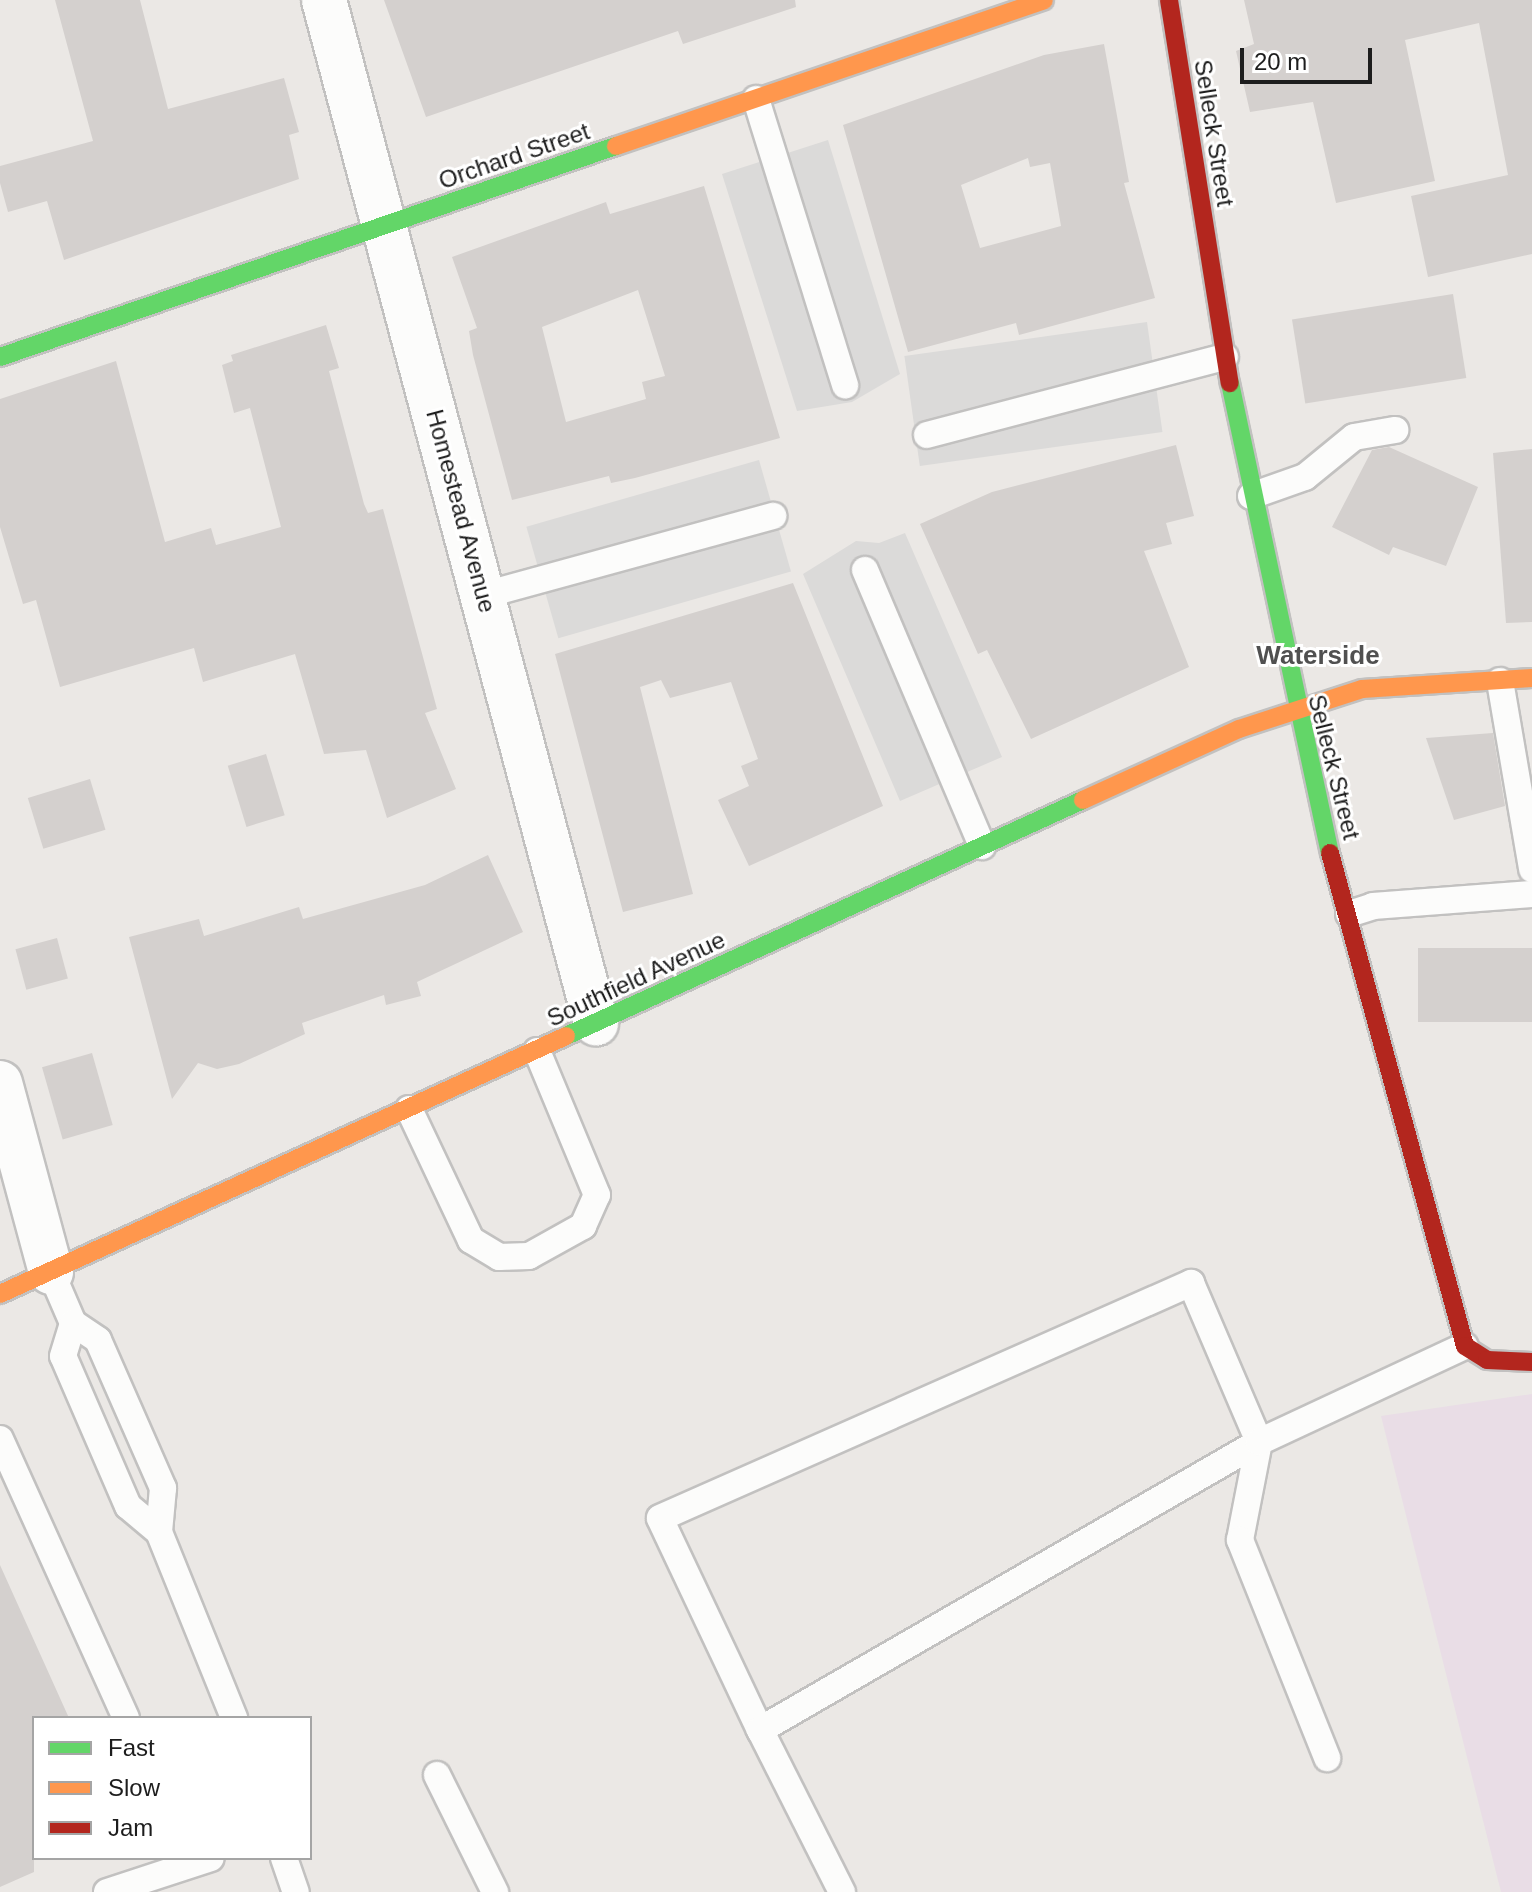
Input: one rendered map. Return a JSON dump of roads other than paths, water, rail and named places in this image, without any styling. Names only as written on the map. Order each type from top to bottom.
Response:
[{"type":"street","name":"Homestead Avenue","points":[[324,0],[596,1023]]},
{"type":"street","name":"Orchard Street","points":[[0,357],[1044,0]]},
{"type":"street","name":"Selleck Street","points":[[1169,0],[1225,357],[1293,708],[1465,1346]]},
{"type":"street","name":"Southfield Avenue","points":[[0,1294],[982,846],[1293,708],[1362,689],[1532,678]]},
{"type":"street","points":[[0,1083],[51,1272]]},
{"type":"street","points":[[1465,1346],[1487,1360],[1532,1362]]},
{"type":"lane","points":[[756,99],[845,385]]},
{"type":"lane","points":[[927,435],[1225,357]]},
{"type":"lane","points":[[1251,496],[1305,477],[1354,437],[1395,430]]},
{"type":"lane","points":[[484,595],[773,516]]},
{"type":"lane","points":[[865,570],[982,846]]},
{"type":"lane","points":[[1500,681],[1532,869]]},
{"type":"lane","points":[[1349,914],[1373,906],[1532,894]]},
{"type":"lane","points":[[409,1109],[471,1240],[499,1257],[529,1256],[583,1226],[597,1195],[537,1051]]},
{"type":"lane","points":[[51,1272],[73,1323],[98,1340],[163,1488],[159,1532],[233,1716]]},
{"type":"lane","points":[[842,1892],[760,1730],[660,1518],[1191,1283],[1259,1442],[1240,1540],[1327,1758]]},
{"type":"lane","points":[[73,1323],[63,1356],[128,1506],[159,1532]]},
{"type":"lane","points":[[760,1730],[1259,1442],[1465,1346]]},
{"type":"lane","points":[[0,1439],[125,1716]]},
{"type":"lane","points":[[437,1775],[495,1892]]},
{"type":"lane","points":[[107,1892],[197,1860]]},
{"type":"lane","points":[[285,1860],[296,1892]]},
{"type":"district","name":"Waterside","points":[[1318,656]]}]
